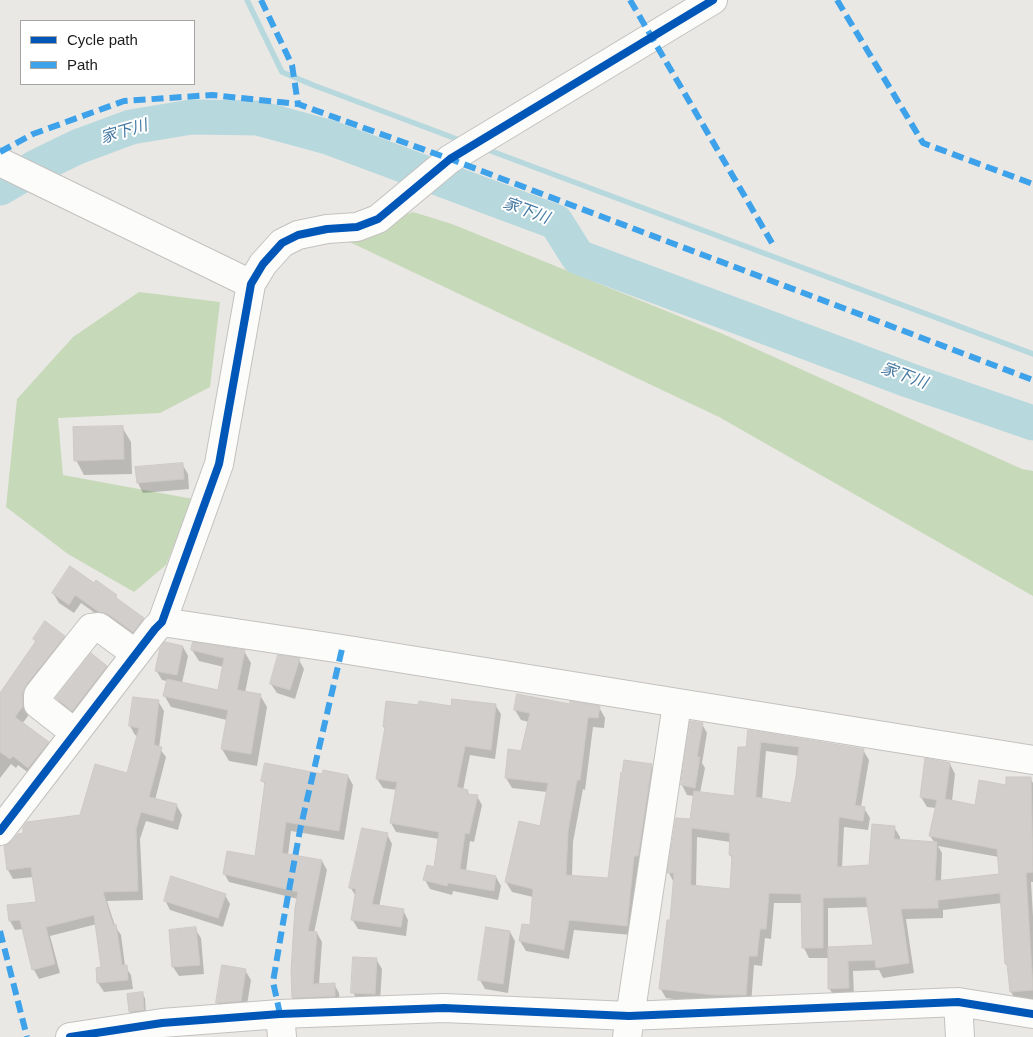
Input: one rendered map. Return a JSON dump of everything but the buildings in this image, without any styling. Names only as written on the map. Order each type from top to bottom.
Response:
[{"type":"street","points":[[0,831],[162,622],[219,464],[251,284],[263,264],[282,242],[298,235],[356,226],[378,219],[450,159],[713,0]]},
{"type":"street","points":[[0,162],[251,284]]},
{"type":"street","points":[[162,622],[342,649],[1033,760]]},
{"type":"street","points":[[75,733],[38,704],[38,696],[91,628],[99,626],[136,654]]},
{"type":"street","points":[[628,1027],[677,704]]},
{"type":"street","points":[[958,1002],[960,1037]]},
{"type":"street","points":[[70,1037],[162,1022],[281,1026],[444,1008],[628,1027],[958,1002],[1033,1014]]},
{"type":"green space","points":[[413,212],[452,224],[723,334],[1022,469],[1033,471],[1033,596],[719,417],[341,238]]},
{"type":"green space","points":[[139,292],[220,302],[210,387],[160,413],[58,418],[63,475],[193,499],[166,565],[134,592],[68,554],[6,507],[17,399],[73,337]]},
{"type":"waterway","points":[[247,0],[282,72],[462,141]]},
{"type":"waterway","name":"家下川","points":[[0,188],[38,166],[77,147],[131,127],[191,117],[258,118],[328,137],[556,222],[578,257],[911,381],[1033,423]]},
{"type":"waterway","points":[[483,148],[1033,354]]},
{"type":"marked path","points":[[261,0],[292,65],[298,104]]},
{"type":"marked path","points":[[630,0],[772,243]]},
{"type":"marked path","points":[[837,0],[923,143],[1033,184]]},
{"type":"marked path","points":[[0,152],[33,134],[124,101],[212,95],[298,104],[450,159],[1033,380]]},
{"type":"marked path","points":[[280,1014],[273,982],[283,923],[300,830],[342,649]]},
{"type":"marked path","points":[[0,931],[27,1037]]},
{"type":"cycle path","points":[[0,831],[162,622],[219,464],[251,284],[263,264],[282,243],[298,235],[327,229],[357,227],[378,219],[450,159],[713,0]]},
{"type":"cycle path","points":[[70,1037],[162,1023],[280,1014],[444,1008],[629,1016],[958,1002],[1033,1014]]}]
